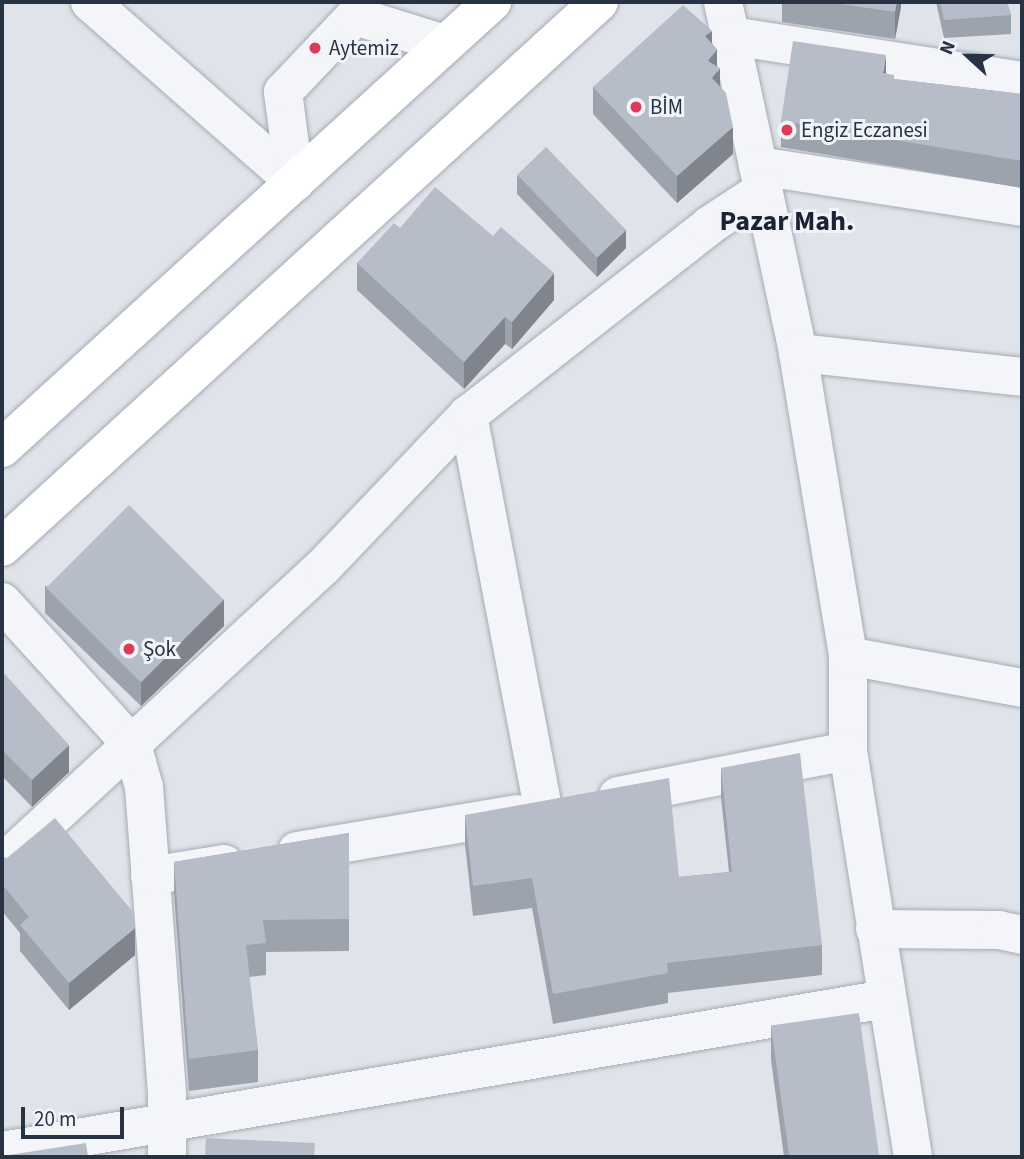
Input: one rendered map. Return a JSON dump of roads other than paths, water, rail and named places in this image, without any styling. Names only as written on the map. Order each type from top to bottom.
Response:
[{"type":"highway","points":[[2,449],[492,2]]},
{"type":"highway","points":[[2,547],[599,2]]},
{"type":"street","points":[[90,2],[295,182]]},
{"type":"street","points":[[295,182],[283,92],[355,16],[444,44]]},
{"type":"street","points":[[913,1157],[848,751],[848,656],[798,353],[727,19],[1022,80]]},
{"type":"street","points":[[2,864],[323,567],[468,415],[710,225],[760,178],[1022,207]]},
{"type":"street","points":[[798,353],[1022,377]]},
{"type":"street","points":[[468,415],[543,810]]},
{"type":"street","points":[[2,602],[132,745],[144,787],[167,1140]]},
{"type":"street","points":[[848,656],[1022,688]]},
{"type":"street","points":[[150,876],[543,810],[848,751]]},
{"type":"street","points":[[875,929],[999,930],[1022,935]]},
{"type":"street","points":[[2,1151],[167,1140],[887,999]]},
{"type":"place","name":"Aytemiz","points":[[315,48]]},
{"type":"place","name":"BİM","points":[[636,107]]},
{"type":"place","name":"Engiz Eczanesi","points":[[787,130]]},
{"type":"place","name":"Şok","points":[[129,649]]},
{"type":"district","name":"Pazar Mah.","points":[[787,221]]}]
